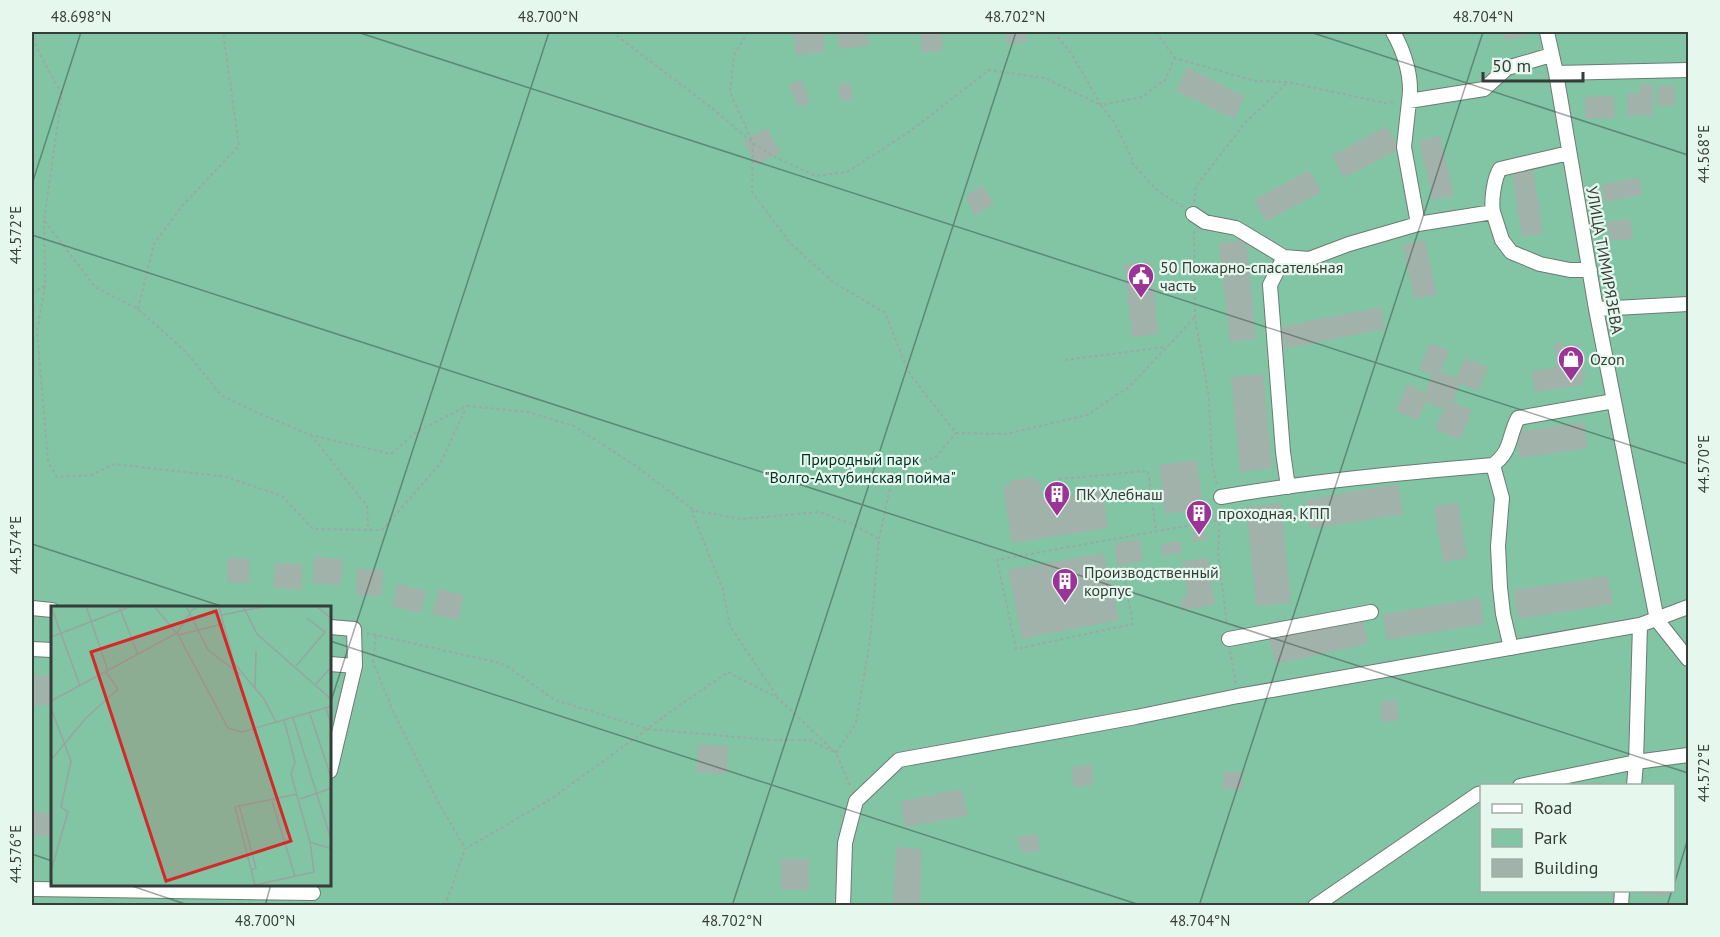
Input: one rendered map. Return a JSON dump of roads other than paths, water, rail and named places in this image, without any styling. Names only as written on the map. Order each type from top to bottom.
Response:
[{"type":"street","points":[[1393,32],[1406,62],[1410,94],[1404,147],[1418,224]]},
{"type":"street","name":"УЛИЦА ТИМИРЯЗЕВА","points":[[1547,32],[1596,309],[1657,620],[1689,659]]},
{"type":"street","points":[[1409,101],[1484,89],[1507,68],[1551,55]]},
{"type":"street","points":[[1556,73],[1689,70]]},
{"type":"street","points":[[1569,153],[1500,169],[1491,203],[1502,240],[1511,252],[1540,264],[1570,270],[1590,270]]},
{"type":"street","points":[[1193,214],[1205,222],[1236,228],[1284,257],[1309,259],[1349,244],[1418,224],[1493,212]]},
{"type":"street","points":[[1284,257],[1269,285],[1288,487]]},
{"type":"street","points":[[1596,309],[1689,304]]},
{"type":"street","points":[[1221,497],[1363,477],[1493,465],[1506,452],[1518,418],[1614,401]]},
{"type":"street","points":[[1493,465],[1502,498],[1498,546],[1500,587],[1503,614],[1511,648]]},
{"type":"street","points":[[843,906],[845,843],[856,801],[899,760],[1238,696],[1640,626],[1689,607]]},
{"type":"street","points":[[32,609],[51,610]]},
{"type":"street","points":[[1228,639],[1371,612]]},
{"type":"street","points":[[1634,784],[1640,626]]},
{"type":"street","points":[[332,627],[354,629],[355,666],[332,763]]},
{"type":"street","points":[[32,650],[51,651]]},
{"type":"street","points":[[332,664],[355,666]]},
{"type":"street","points":[[1530,784],[1636,762],[1689,755]]},
{"type":"street","points":[[1315,906],[1480,794]]},
{"type":"street","points":[[32,889],[314,894]]},
{"type":"place","name":"50 Пожарно-спасательная часть","points":[[1141,299]]},
{"type":"place","name":"Ozon","points":[[1571,382]]},
{"type":"place","name":"ПК Хлебнаш","points":[[1057,517]]},
{"type":"place","name":"проходная, КПП","points":[[1199,536]]},
{"type":"place","name":"Производственный корпус","points":[[1065,604]]},
{"type":"park label","name":"Природный парк \"Волго-Ахтубинская пойма\"","points":[[860,468]]}]
